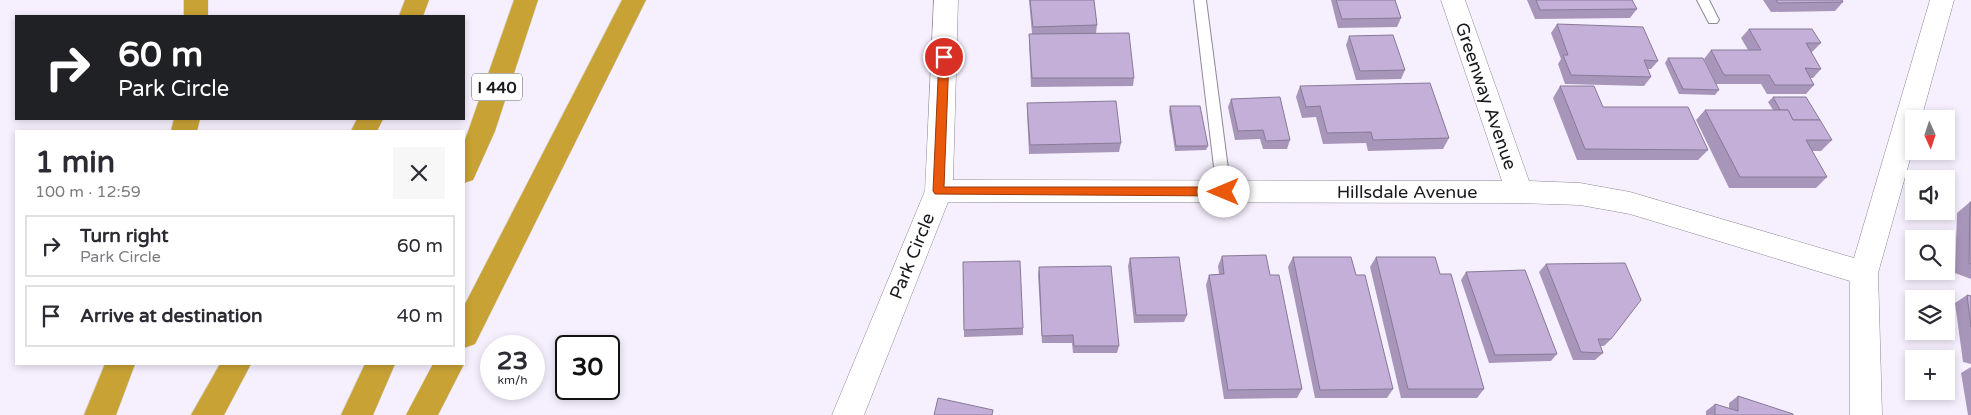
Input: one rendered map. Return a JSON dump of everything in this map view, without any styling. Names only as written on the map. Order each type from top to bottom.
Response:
[{"type":"highway","points":[[196,0],[196,15]]},
{"type":"highway","points":[[411,15],[417,0]]},
{"type":"highway","name":"I 440","points":[[465,170],[482,131],[526,0]]},
{"type":"highway","points":[[465,333],[634,0]]},
{"type":"highway","points":[[100,415],[120,365]]},
{"type":"highway","points":[[208,415],[235,365]]},
{"type":"highway","points":[[357,415],[380,365]]},
{"type":"highway","points":[[422,415],[448,365]]},
{"type":"street","name":"Park Circle","points":[[848,415],[939,191],[946,0]]},
{"type":"street","name":"Greenway Avenue","points":[[1453,0],[1520,192]]},
{"type":"street","points":[[1866,415],[1864,273],[1942,0]]},
{"type":"street","name":"Hillsdale Avenue","points":[[939,191],[1520,192],[1580,194],[1630,203],[1864,273]]},
{"type":"lane","points":[[1200,0],[1224,192]]},
{"type":"lane","points":[[1703,0],[1714,20]]},
{"type":"building","points":[[1030,0],[1094,0],[1097,25],[1033,27]]},
{"type":"building","points":[[1336,0],[1395,0],[1401,18],[1342,19]]},
{"type":"building","points":[[1536,0],[1632,0],[1637,9],[1540,10]]},
{"type":"building","points":[[1776,0],[1842,0],[1843,2],[1778,3]]},
{"type":"building","points":[[1557,24],[1643,27],[1658,61],[1644,60],[1651,77],[1571,75],[1563,55],[1568,55]]},
{"type":"building","points":[[1749,29],[1812,29],[1821,43],[1806,43],[1821,69],[1805,68],[1814,85],[1775,85],[1769,75],[1724,75],[1711,50],[1761,50]]},
{"type":"building","points":[[1129,33],[1134,78],[1032,78],[1029,34]]},
{"type":"building","points":[[1393,35],[1405,70],[1360,71],[1349,36]]},
{"type":"building","points":[[1668,58],[1703,58],[1719,90],[1683,89]]},
{"type":"building","points":[[1430,83],[1449,138],[1373,140],[1371,132],[1327,133],[1320,106],[1306,107],[1300,86]]},
{"type":"building","points":[[1560,86],[1594,86],[1603,107],[1688,107],[1708,150],[1585,149]]},
{"type":"building","points":[[1280,97],[1290,140],[1266,141],[1263,130],[1238,131],[1231,99]]},
{"type":"building","points":[[1773,97],[1806,97],[1820,120],[1793,120],[1788,110],[1780,110]]},
{"type":"building","points":[[1116,101],[1121,143],[1030,145],[1027,103]]},
{"type":"building","points":[[1170,106],[1200,106],[1208,146],[1176,146]]},
{"type":"building","points":[[1705,110],[1788,110],[1793,120],[1820,120],[1832,140],[1806,140],[1827,177],[1740,177]]},
{"type":"building","points":[[1971,202],[1971,264],[1969,263]]},
{"type":"building","points":[[1266,255],[1270,275],[1279,275],[1302,389],[1228,390],[1209,275],[1224,274],[1222,256]]},
{"type":"building","points":[[1179,257],[1187,315],[1136,315],[1130,258]]},
{"type":"building","points":[[1293,257],[1351,257],[1356,275],[1365,275],[1393,389],[1320,390]]},
{"type":"building","points":[[1376,257],[1435,257],[1440,274],[1451,274],[1484,389],[1408,389]]},
{"type":"building","points":[[1020,261],[1023,328],[964,330],[963,262]]},
{"type":"building","points":[[1625,263],[1641,300],[1611,339],[1598,339],[1603,353],[1581,352],[1546,264]]},
{"type":"building","points":[[1111,266],[1119,346],[1074,346],[1073,335],[1042,336],[1039,267]]},
{"type":"building","points":[[1525,270],[1557,354],[1495,355],[1466,272]]},
{"type":"building","points":[[1967,295],[1971,296],[1971,327]]},
{"type":"building","points":[[1738,396],[1793,415],[1715,415],[1715,404],[1738,411]]},
{"type":"building","points":[[938,398],[993,410],[992,415],[934,415]]},
{"type":"route","points":[[944,57],[939,191],[1224,192]]}]
